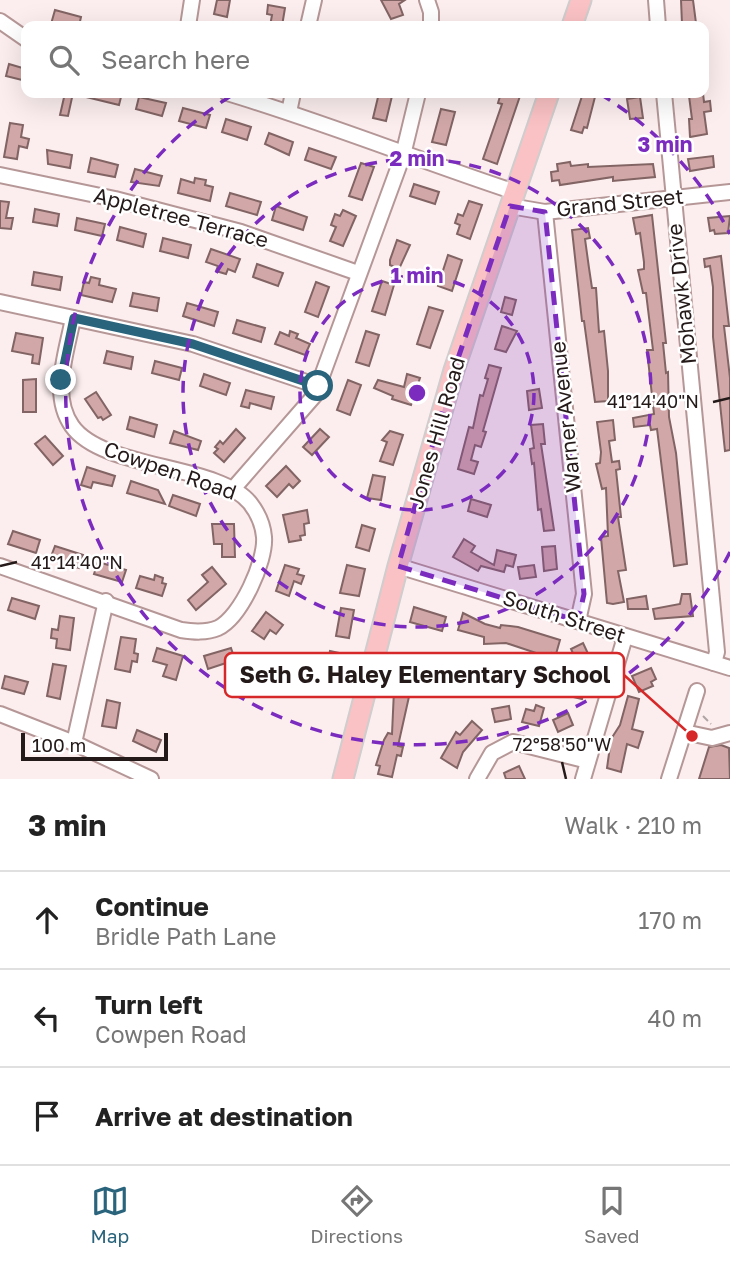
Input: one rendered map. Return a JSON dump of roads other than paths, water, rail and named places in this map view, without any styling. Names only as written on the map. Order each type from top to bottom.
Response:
[{"type":"main road","points":[[574,21],[581,0]]},
{"type":"main road","name":"Jones Hill Road","points":[[343,779],[398,566],[454,370],[547,98]]},
{"type":"street","points":[[189,21],[192,0]]},
{"type":"street","points":[[309,21],[314,0]]},
{"type":"street","points":[[427,0],[431,21]]},
{"type":"street","points":[[656,0],[658,21]]},
{"type":"street","points":[[0,21],[21,36]]},
{"type":"street","name":"Grand Street","points":[[243,98],[289,112],[403,155],[545,212],[730,192]]},
{"type":"street","points":[[289,112],[292,98]]},
{"type":"street","points":[[233,489],[309,404],[318,386],[403,155],[417,98]]},
{"type":"street","name":"Mohawk Drive","points":[[664,98],[717,652],[714,663]]},
{"type":"street","name":"Appletree Terrace","points":[[0,175],[115,199],[241,232],[358,273]]},
{"type":"street","name":"Warner Avenue","points":[[545,212],[584,594],[578,621]]},
{"type":"street","points":[[0,303],[193,344],[318,386]]},
{"type":"street","name":"Cowpen Road","points":[[0,566],[194,632],[217,629],[227,622],[245,601],[264,538],[255,509],[233,489],[103,449],[79,435],[66,415],[61,392],[74,318]]},
{"type":"street","name":"South Street","points":[[398,566],[730,667]]},
{"type":"street","points":[[74,743],[106,601]]},
{"type":"street","points":[[583,779],[625,637]]},
{"type":"street","points":[[669,779],[697,691]]},
{"type":"street","points":[[0,714],[74,743],[151,779]]},
{"type":"street","points":[[684,732],[712,738],[730,733]]},
{"type":"street","points":[[477,779],[492,753],[513,742],[588,761]]},
{"type":"place","name":"Seth G. Haley Elementary School","points":[[692,736]]}]
